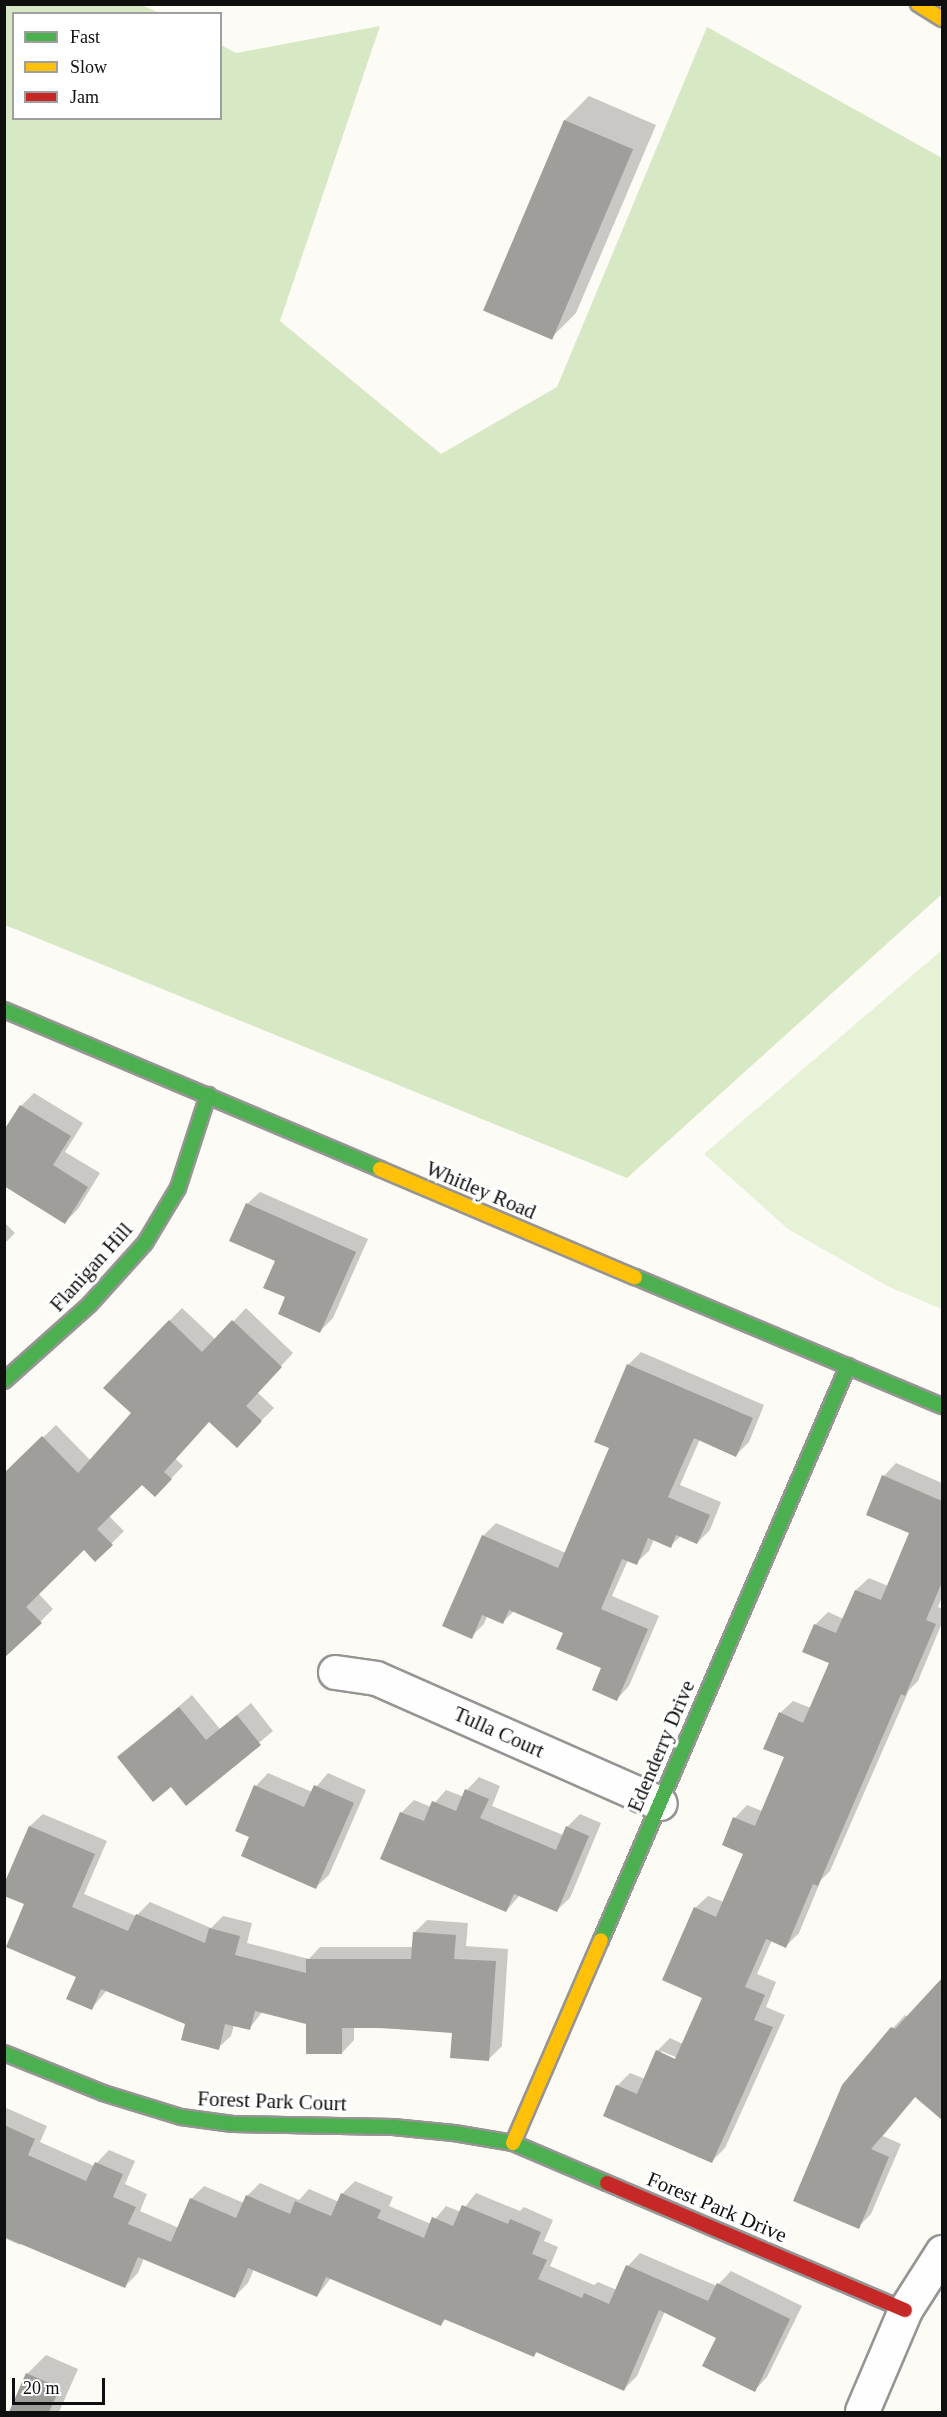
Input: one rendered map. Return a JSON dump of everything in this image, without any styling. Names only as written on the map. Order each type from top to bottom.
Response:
[{"type":"street","points":[[918,4],[942,19]]},
{"type":"street","name":"Whitley Road","points":[[4,1010],[942,1406]]},
{"type":"street","name":"Flanigan Hill","points":[[4,1381],[90,1304],[145,1243],[178,1188],[208,1095]]},
{"type":"street","name":"Edenderry Drive","points":[[513,2143],[848,1366]]},
{"type":"street","name":"Tulla Court","points":[[335,1672],[376,1678],[660,1803]]},
{"type":"street","name":"Forest Park Court","points":[[4,2053],[103,2093],[181,2117],[233,2124],[393,2127],[454,2133],[513,2143]]},
{"type":"street","name":"Forest Park Drive","points":[[513,2143],[905,2310]]},
{"type":"street","points":[[862,2411],[905,2310],[942,2252]]},
{"type":"green space","points":[[4,5],[142,5],[157,12],[12,12],[12,120],[222,120],[222,46],[236,53],[380,26],[280,321],[441,454],[557,387],[707,27],[942,158],[942,894],[627,1178],[5,925]]},
{"type":"green space","points":[[942,950],[942,1309],[889,1287],[788,1229],[704,1154]]},
{"type":"building","points":[[564,120],[633,149],[552,340],[483,311]]},
{"type":"building","points":[[20,1105],[71,1136],[53,1165],[88,1187],[65,1224],[4,1186],[4,1130]]},
{"type":"building","points":[[246,1203],[356,1252],[320,1333],[278,1314],[285,1297],[263,1288],[275,1261],[229,1241]]},
{"type":"building","points":[[169,1320],[202,1352],[232,1320],[282,1367],[246,1406],[262,1421],[237,1448],[209,1422],[164,1472],[172,1479],[155,1497],[142,1485],[97,1529],[113,1545],[95,1562],[84,1550],[26,1607],[42,1623],[4,1658],[4,1473],[42,1436],[78,1473],[131,1413],[103,1388]]},
{"type":"building","points":[[627,1364],[753,1418],[736,1457],[694,1438],[668,1497],[710,1515],[697,1544],[676,1535],[671,1548],[648,1538],[637,1565],[622,1559],[601,1609],[648,1629],[617,1701],[592,1690],[601,1668],[556,1649],[563,1633],[509,1610],[503,1624],[482,1615],[472,1639],[442,1626],[482,1535],[558,1568],[609,1448],[594,1442]]},
{"type":"building","points":[[882,1475],[942,1501],[942,1582],[926,1620],[936,1624],[905,1696],[901,1694],[818,1886],[813,1884],[786,1948],[766,1939],[745,1987],[765,1995],[754,2020],[773,2027],[712,2163],[603,2116],[616,2085],[637,2094],[656,2050],[675,2059],[702,1998],[662,1980],[694,1907],[716,1917],[743,1854],[722,1845],[733,1817],[755,1826],[784,1757],[763,1749],[779,1712],[803,1723],[829,1663],[802,1652],[814,1624],[836,1633],[855,1590],[881,1600],[909,1533],[866,1515]]},
{"type":"building","points":[[179,1707],[206,1740],[237,1715],[261,1745],[186,1806],[171,1787],[153,1802],[117,1757]]},
{"type":"building","points":[[254,1785],[304,1807],[314,1785],[354,1803],[316,1889],[241,1856],[249,1837],[235,1831]]},
{"type":"building","points":[[465,1789],[489,1799],[480,1818],[556,1850],[566,1826],[589,1836],[557,1912],[514,1894],[506,1912],[380,1859],[400,1812],[424,1821],[432,1801],[456,1811]]},
{"type":"building","points":[[29,1826],[95,1854],[72,1907],[128,1931],[136,1914],[205,1943],[209,1928],[240,1936],[235,1955],[306,1973],[306,1959],[411,1959],[413,1932],[456,1935],[454,1959],[496,1961],[489,2061],[450,2058],[452,2033],[384,2028],[342,2028],[342,2054],[306,2054],[306,2024],[255,2011],[250,2030],[225,2024],[219,2050],[181,2040],[185,2024],[101,1989],[92,2010],[66,1999],[76,1977],[6,1947],[24,1904],[4,1896],[4,1884]]},
{"type":"building","points":[[942,1978],[942,2120],[915,2097],[871,2149],[889,2157],[859,2229],[793,2201],[842,2085],[891,2027],[895,2029]]},
{"type":"building","points":[[4,2125],[35,2139],[28,2155],[86,2181],[95,2162],[123,2174],[113,2197],[136,2207],[128,2224],[171,2242],[190,2198],[236,2218],[246,2195],[290,2214],[295,2201],[331,2216],[341,2193],[381,2210],[377,2218],[424,2238],[432,2217],[453,2226],[462,2205],[508,2224],[510,2219],[541,2232],[532,2254],[547,2260],[538,2279],[582,2298],[584,2293],[609,2304],[626,2265],[708,2301],[717,2283],[790,2319],[755,2392],[702,2366],[716,2338],[659,2310],[624,2391],[536,2352],[534,2357],[444,2319],[441,2326],[326,2277],[317,2297],[248,2268],[235,2298],[138,2257],[125,2288],[4,2237]]},
{"type":"building","points":[[26,2373],[60,2388],[49,2412],[9,2412]]},
{"type":"traffic: fast","points":[[4,1010],[380,1169]]},
{"type":"traffic: fast","points":[[4,1381],[90,1304],[145,1243],[178,1188],[208,1095]]},
{"type":"traffic: fast","points":[[635,1277],[942,1406]]},
{"type":"traffic: fast","points":[[601,1940],[848,1366]]},
{"type":"traffic: fast","points":[[4,2053],[103,2093],[181,2117],[233,2124],[393,2127],[454,2133],[513,2143],[607,2183]]},
{"type":"traffic: slow","points":[[918,4],[942,19]]},
{"type":"traffic: slow","points":[[380,1169],[635,1277]]},
{"type":"traffic: slow","points":[[513,2143],[601,1940]]},
{"type":"traffic: jam","points":[[607,2183],[905,2310]]}]
